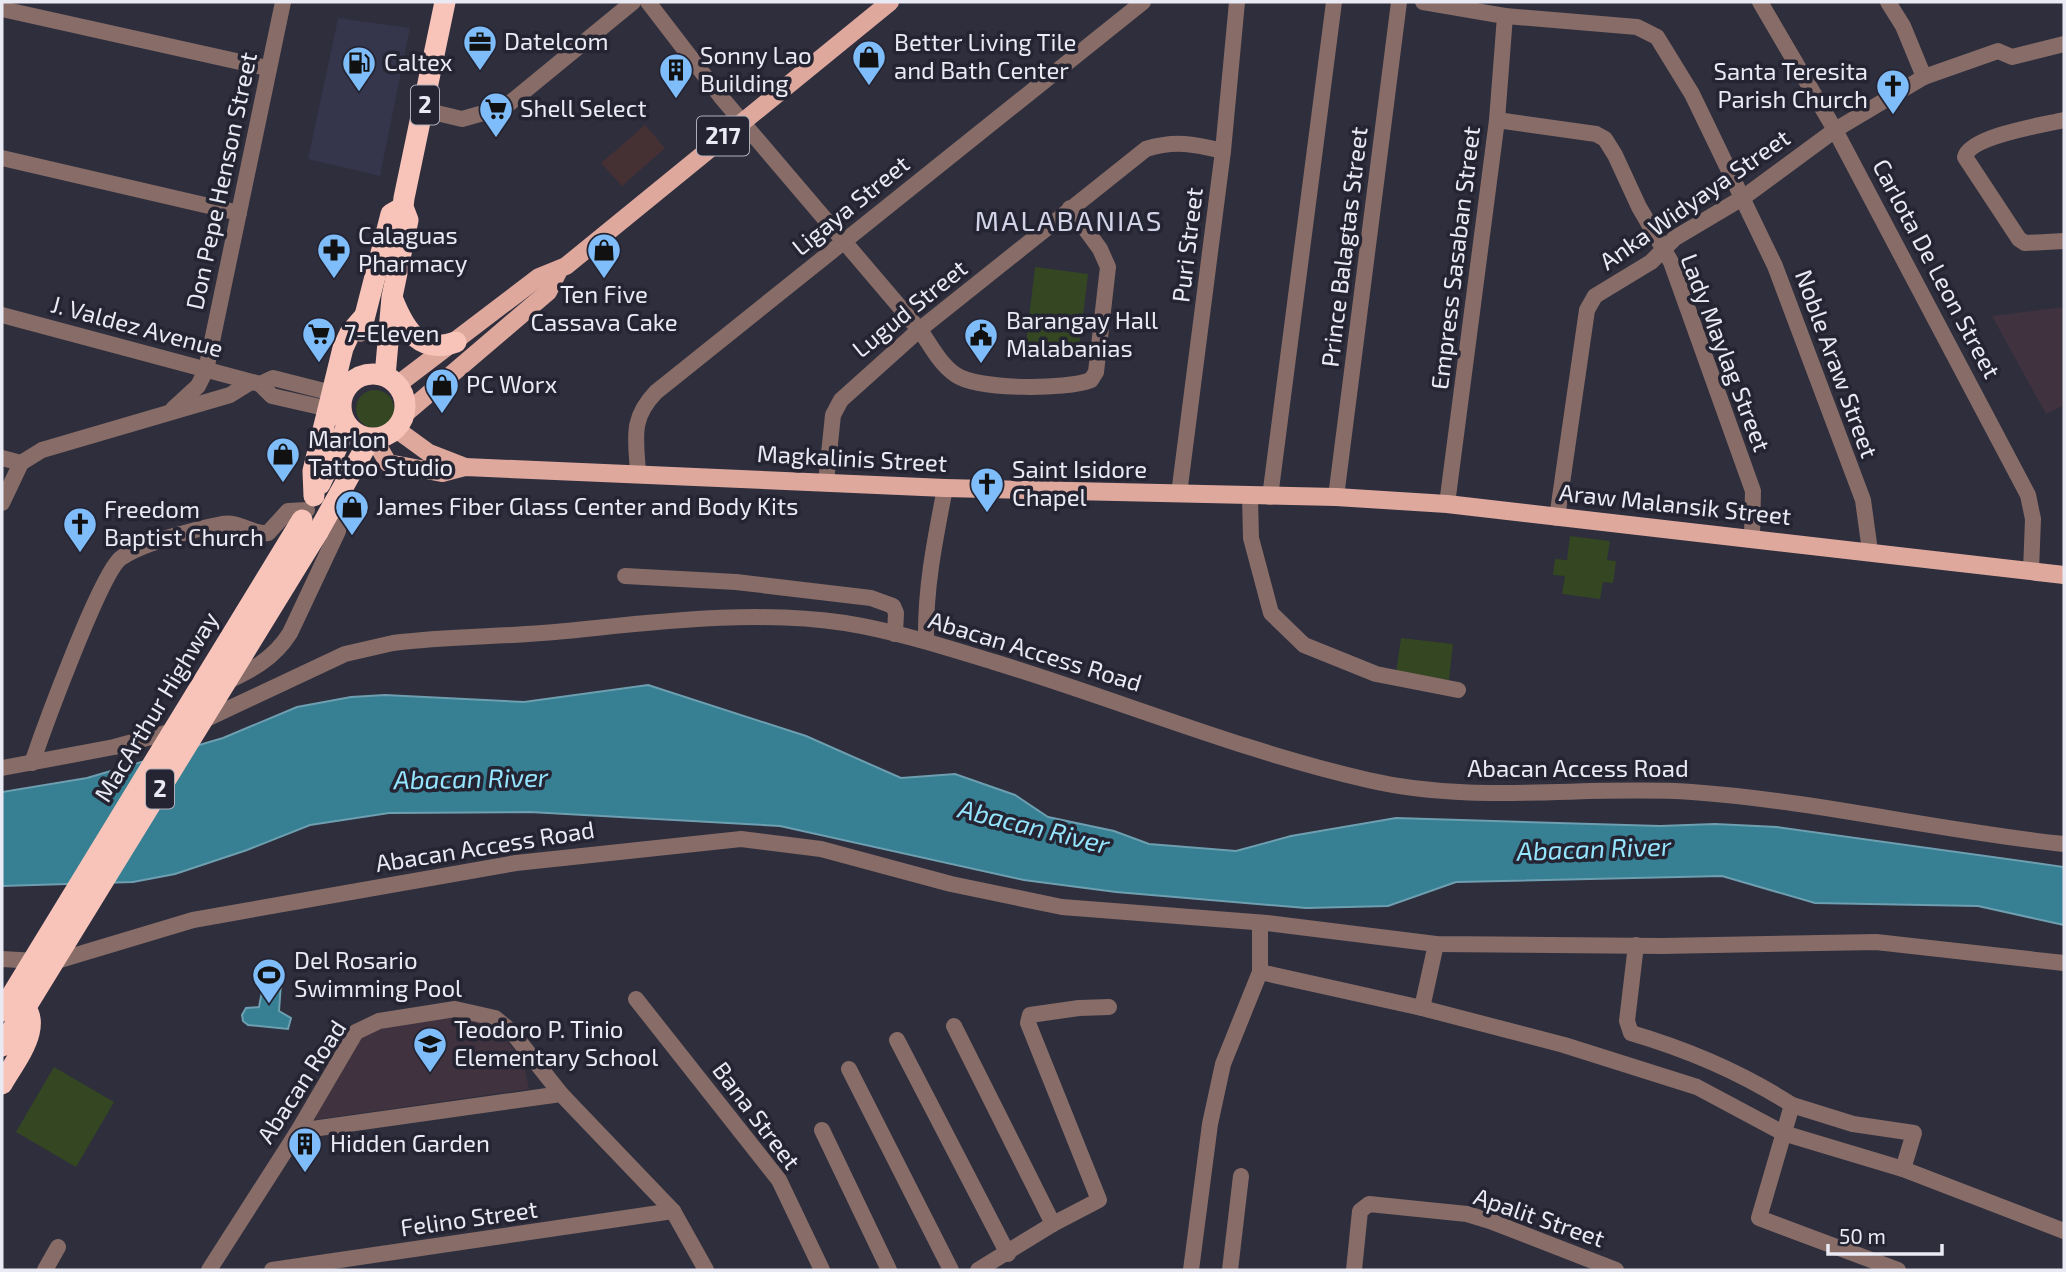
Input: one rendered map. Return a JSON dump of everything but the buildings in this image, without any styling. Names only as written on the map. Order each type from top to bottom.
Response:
[{"type":"highway","name":"2","points":[[400,421],[404,398],[391,380],[392,297],[408,220],[403,207],[445,2]]},
{"type":"highway","name":"2","points":[[347,426],[336,396],[364,317],[391,215],[403,207]]},
{"type":"highway","points":[[392,297],[402,324],[412,337],[436,346],[456,342]]},
{"type":"highway","points":[[310,515],[313,471],[336,396],[365,374],[391,380]]},
{"type":"highway","points":[[347,426],[361,437],[372,439],[400,421]]},
{"type":"highway","name":"MacArthur Highway","points":[[2,1046],[310,515],[347,426]]},
{"type":"highway","name":"MacArthur Highway","points":[[2,1011],[310,515],[340,495],[372,439]]},
{"type":"highway","points":[[2,993],[19,1001],[30,1013],[29,1035],[2,1084]]},
{"type":"main road","name":"217","points":[[400,421],[548,292],[558,272],[890,2]]},
{"type":"main road","name":"217","points":[[391,380],[456,342],[539,277],[558,272]]},
{"type":"main road","name":"Magkalinis Street","points":[[400,421],[429,453],[465,467]]},
{"type":"main road","name":"Magkalinis Street","points":[[372,439],[388,463],[442,472],[465,467],[638,472],[945,488],[1275,498]]},
{"type":"main road","name":"Araw Malansik Street","points":[[1275,498],[1336,497],[1447,505],[1752,537],[2064,575]]},
{"type":"street","name":"Don Pepe Henson Street","points":[[206,370],[267,68],[283,2]]},
{"type":"street","points":[[424,110],[461,120],[505,107],[633,2]]},
{"type":"street","points":[[648,2],[742,121],[919,330],[942,363],[957,377],[982,383],[1061,388],[1091,380],[1096,372],[1108,267],[1100,249],[1070,208]]},
{"type":"street","name":"Ligaya Street","points":[[638,472],[636,423],[643,405],[656,391],[1143,2]]},
{"type":"street","name":"Puri Street","points":[[1179,494],[1223,151],[1237,2]]},
{"type":"street","points":[[1275,498],[1334,2]]},
{"type":"street","name":"Prince Balagtas Street","points":[[1336,497],[1399,2]]},
{"type":"street","name":"Noble Araw Street","points":[[1423,2],[1505,16],[1637,27],[1657,37],[1692,94],[1775,266],[1863,500],[1870,551]]},
{"type":"street","name":"Carlota De Leon Street","points":[[1760,2],[1835,130],[2028,495],[2032,519],[2031,571]]},
{"type":"street","points":[[1888,2],[1903,26],[1924,77]]},
{"type":"street","points":[[2,9],[267,68]]},
{"type":"street","name":"Empress Sasaban Street","points":[[1447,505],[1497,120],[1505,16]]},
{"type":"street","name":"Anka Widyaya Street","points":[[1557,518],[1589,302],[1651,262],[1675,238],[1744,197],[1835,130],[1924,77],[1998,51],[2012,57],[2064,44]]},
{"type":"street","name":"Lady Maylag Street","points":[[1497,120],[1596,134],[1605,139],[1662,251],[1671,262],[1710,364],[1753,491],[1752,537]]},
{"type":"street","points":[[2064,120],[1979,142],[1966,151],[1965,157],[2019,239],[2025,243],[2064,241]]},
{"type":"street","name":"Lugud Street","points":[[826,482],[833,415],[841,400],[919,330],[1146,149],[1170,142],[1186,142],[1223,151]]},
{"type":"street","points":[[2,158],[239,213]]},
{"type":"street","name":"J. Valdez Avenue","points":[[2,315],[256,383],[273,378],[336,396]]},
{"type":"street","points":[[173,410],[198,386],[206,370]]},
{"type":"street","points":[[2,503],[21,463],[53,445],[230,395],[256,383]]},
{"type":"street","points":[[2,458],[21,463]]},
{"type":"street","points":[[926,641],[930,564],[945,488]]},
{"type":"street","points":[[152,739],[217,688],[257,667],[282,645],[338,531],[340,495]]},
{"type":"street","points":[[1250,497],[1251,538],[1271,613],[1304,645],[1376,674],[1458,690]]},
{"type":"street","points":[[32,763],[79,643],[120,559],[141,549],[228,523],[268,533],[288,511],[310,515]]},
{"type":"street","points":[[625,576],[736,582],[872,598],[893,606],[896,613],[895,634]]},
{"type":"street","name":"Abacan Access Road","points":[[2,768],[152,739],[219,715],[345,654],[429,638],[495,637],[623,625],[764,618],[844,623],[926,641],[1103,695],[1220,737],[1368,780],[1400,786],[1526,794],[1665,791],[1705,793],[1801,803],[2064,845]]},
{"type":"street","points":[[217,688],[213,699],[219,715]]},
{"type":"street","name":"Abacan Access Road","points":[[2,959],[39,963],[68,959],[193,920],[437,876],[576,854],[741,839],[821,849],[951,884],[1062,907],[1260,923],[1436,944],[1636,946],[1876,942],[2064,963]]},
{"type":"street","points":[[1191,1270],[1210,1124],[1220,1076],[1260,972],[1260,923]]},
{"type":"street","points":[[1422,1007],[1436,944]]},
{"type":"street","points":[[1636,946],[1627,1021],[1630,1033],[1707,1058],[1744,1075],[1792,1105],[1853,1124],[1913,1133],[1903,1169]]},
{"type":"street","points":[[30,1013],[68,959]]},
{"type":"street","points":[[1260,972],[1422,1007],[1564,1045],[1697,1087],[1783,1133],[1903,1169],[2064,1231]]},
{"type":"street","name":"Bana Street","points":[[636,999],[779,1180],[822,1270]]},
{"type":"street","points":[[978,1270],[1100,1198],[1028,1027],[1029,1017],[1079,1007],[1110,1007]]},
{"type":"street","name":"Abacan Road","points":[[209,1270],[298,1131],[356,1032],[379,1021],[455,1009],[495,1017],[533,1056],[561,1094],[673,1211],[706,1270]]},
{"type":"street","points":[[954,1026],[1054,1224]]},
{"type":"street","points":[[897,1040],[1008,1254]]},
{"type":"street","points":[[849,1069],[951,1270]]},
{"type":"street","points":[[298,1131],[561,1094]]},
{"type":"street","points":[[1792,1105],[1759,1218],[1899,1270]]},
{"type":"street","points":[[822,1130],[888,1270]]},
{"type":"street","points":[[1230,1270],[1241,1176]]},
{"type":"street","name":"Apalit Street","points":[[1354,1270],[1360,1211],[1363,1206],[1467,1214],[1616,1270]]},
{"type":"street","name":"Felino Street","points":[[272,1270],[673,1211]]},
{"type":"street","points":[[45,1270],[58,1247]]},
{"type":"shaded area","name":"Caltex","points":[[338,18],[410,28],[380,176],[308,159]]},
{"type":"shaded area","points":[[645,125],[665,148],[622,186],[601,163]]},
{"type":"shaded area","points":[[2064,307],[2064,405],[2046,414],[1992,316]]},
{"type":"shaded area","name":"Teodoro P. Tinio Elementary School","points":[[458,1015],[485,1020],[496,1029],[523,1059],[529,1089],[313,1120],[357,1033]]},
{"type":"green space","points":[[1035,267],[1088,274],[1079,350],[1026,343]]},
{"type":"green space","points":[[375,390],[388,396],[394,409],[388,422],[375,428],[362,422],[356,409],[362,396]]},
{"type":"green space","points":[[1570,536],[1610,541],[1607,560],[1616,561],[1613,583],[1603,582],[1600,599],[1562,594],[1565,576],[1553,575],[1555,559],[1567,560]]},
{"type":"green space","points":[[1401,638],[1453,644],[1449,680],[1396,673]]},
{"type":"green space","points":[[54,1067],[114,1102],[76,1167],[16,1132]]},
{"type":"water","name":"Abacan River","points":[[648,685],[806,736],[901,778],[955,774],[1015,795],[1048,817],[1114,831],[1149,844],[1236,851],[1291,836],[1396,818],[1777,827],[2064,867],[2064,925],[1978,906],[1815,903],[1722,876],[1456,882],[1388,906],[1306,908],[1116,892],[1024,880],[780,826],[530,812],[389,813],[310,825],[175,874],[133,882],[2,886],[2,792],[87,778],[223,738],[297,707],[351,697],[385,695],[524,702]]},
{"type":"water","name":"Del Rosario Swimming Pool","points":[[264,981],[281,983],[279,1011],[291,1018],[288,1029],[248,1025],[243,1021],[242,1015],[246,1008],[259,1007]]},
{"type":"place","name":"Datelcom","points":[[480,72]]},
{"type":"place","name":"Better Living Tile and Bath Center","points":[[869,87]]},
{"type":"place","name":"Caltex","points":[[359,93]]},
{"type":"place","name":"Sonny Lao Building","points":[[676,100]]},
{"type":"place","name":"Santa Teresita Parish Church","points":[[1893,116]]},
{"type":"place","name":"Shell Select","points":[[496,139]]},
{"type":"place","name":"Calaguas Pharmacy","points":[[334,280]]},
{"type":"place","name":"Ten Five Cassava Cake","points":[[604,280]]},
{"type":"place","name":"7-Eleven","points":[[319,364]]},
{"type":"place","name":"Barangay Hall Malabanias","points":[[981,365]]},
{"type":"place","name":"PC Worx","points":[[442,415]]},
{"type":"place","name":"Marlon Tattoo Studio","points":[[283,484]]},
{"type":"place","name":"Saint Isidore Chapel","points":[[987,514]]},
{"type":"place","name":"James Fiber Glass Center and Body Kits","points":[[352,537]]},
{"type":"place","name":"Freedom Baptist Church","points":[[80,554]]},
{"type":"place","name":"Del Rosario Swimming Pool","points":[[269,1005]]},
{"type":"place","name":"Teodoro P. Tinio Elementary School","points":[[430,1074]]},
{"type":"place","name":"Hidden Garden","points":[[305,1174]]},
{"type":"district","name":"MALABANIAS","points":[[1069,221]]}]
